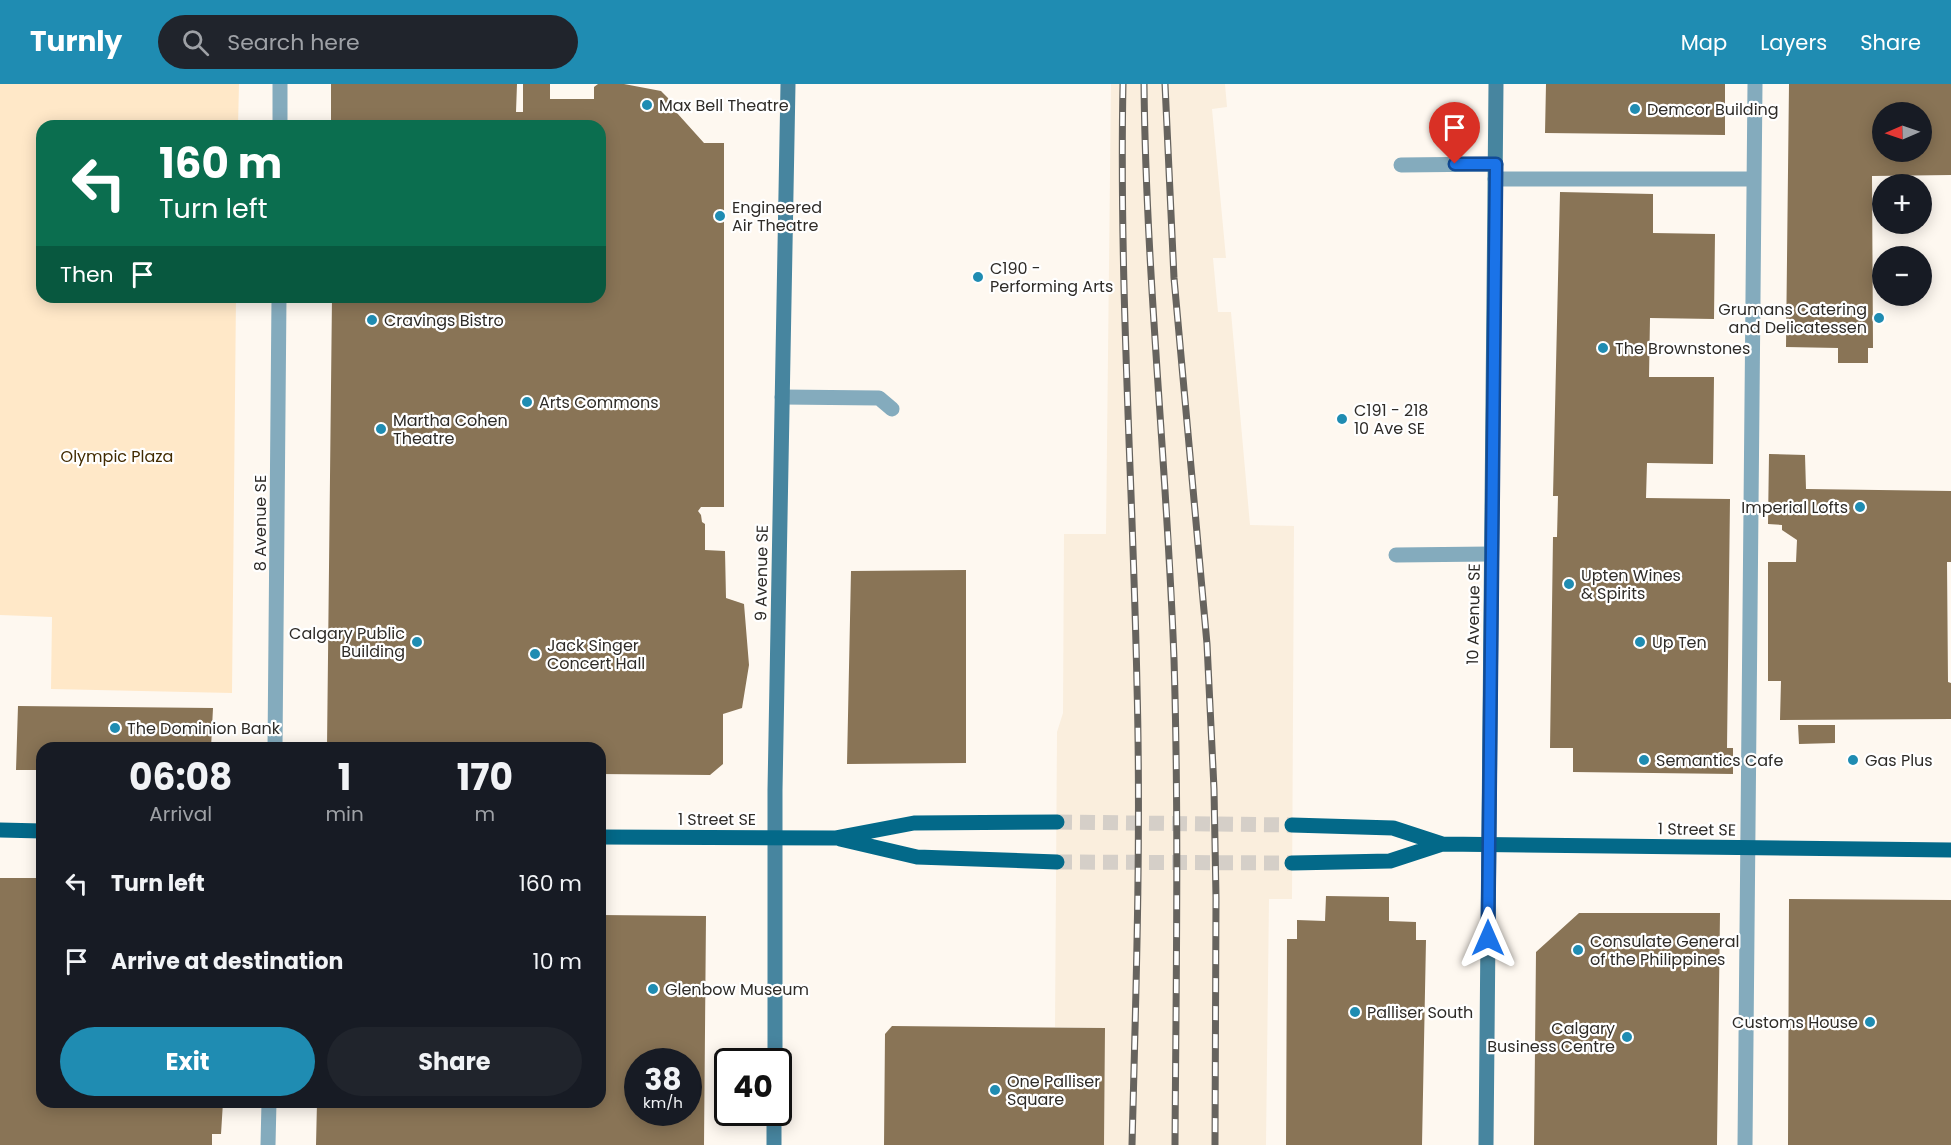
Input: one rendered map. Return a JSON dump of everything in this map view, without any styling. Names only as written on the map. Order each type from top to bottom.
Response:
[{"type":"main road","name":"1 Street SE","points":[[606,837],[834,838],[915,823],[1057,822]]},
{"type":"main road","name":"1 Street SE","points":[[1292,825],[1393,828],[1442,844],[1951,850]]},
{"type":"main road","points":[[0,830],[36,831]]},
{"type":"main road","name":"1 Street SE","points":[[834,838],[917,857],[1057,862]]},
{"type":"main road","name":"1 Street SE","points":[[1292,864],[1390,861],[1442,844]]},
{"type":"street","points":[[280,84],[280,120]]},
{"type":"street","name":"9 Avenue SE","points":[[775,1048],[775,837],[788,84]]},
{"type":"street","name":"10 Avenue SE","points":[[1486,1145],[1496,84]]},
{"type":"street","points":[[1745,1145],[1755,84]]},
{"type":"street","points":[[1401,165],[1496,171],[1754,179]]},
{"type":"street","name":"8 Avenue SE","points":[[275,742],[279,303]]},
{"type":"street","points":[[782,397],[879,398],[892,409]]},
{"type":"street","points":[[1396,555],[1491,555]]},
{"type":"street","points":[[268,1145],[269,1108]]},
{"type":"street","points":[[774,1126],[774,1145]]},
{"type":"shaded area","points":[[1111,84],[1225,84],[1227,107],[1212,109],[1226,258],[1213,258],[1218,312],[1231,312],[1250,525],[1294,526],[1292,899],[1269,899],[1266,1145],[1104,1145],[1105,1028],[1055,1027],[1057,732],[1063,713],[1064,534],[1106,534]]},
{"type":"green space","name":"Olympic Plaza","points":[[0,84],[239,84],[238,120],[36,120],[36,303],[236,303],[232,693],[51,689],[52,617],[0,615]]},
{"type":"building","name":"Arts Commons","points":[[331,84],[517,84],[516,112],[523,112],[523,84],[550,84],[550,99],[594,99],[594,87],[598,84],[624,84],[661,91],[704,143],[724,143],[724,507],[701,507],[698,511],[705,524],[705,550],[725,551],[726,598],[744,604],[749,665],[742,708],[723,714],[723,764],[710,775],[606,774],[606,742],[327,742],[332,303],[606,303],[606,120],[331,120]]},
{"type":"building","name":"Demcor Building","points":[[1546,84],[1725,84],[1725,135],[1545,133]]},
{"type":"building","points":[[1789,84],[1951,84],[1951,175],[1872,174],[1873,348],[1868,348],[1868,363],[1838,363],[1838,348],[1786,347]]},
{"type":"building","points":[[1560,192],[1653,194],[1653,233],[1715,234],[1714,319],[1650,318],[1649,377],[1714,377],[1713,464],[1647,463],[1646,498],[1730,499],[1727,748],[1733,748],[1733,774],[1573,772],[1573,748],[1550,748],[1553,537],[1557,537],[1558,496],[1553,496]]},
{"type":"building","points":[[1769,454],[1805,455],[1806,489],[1951,491],[1951,562],[1947,562],[1948,682],[1951,683],[1951,719],[1780,720],[1781,681],[1768,681],[1768,562],[1796,562],[1797,540],[1782,530],[1782,525],[1768,524]]},
{"type":"building","points":[[966,570],[966,763],[847,764],[851,571]]},
{"type":"building","name":"The Dominion Bank","points":[[18,706],[213,708],[211,742],[36,742],[36,770],[16,770]]},
{"type":"building","points":[[1798,725],[1835,725],[1835,743],[1799,744]]},
{"type":"building","points":[[0,878],[36,878],[36,1108],[223,1108],[221,1134],[212,1134],[212,1145],[0,1145]]},
{"type":"building","name":"Palliser South","points":[[1326,896],[1389,897],[1389,921],[1416,922],[1416,940],[1426,940],[1422,1145],[1286,1145],[1287,939],[1297,939],[1297,920],[1325,921]]},
{"type":"building","name":"Customs House","points":[[1789,899],[1951,900],[1951,1145],[1788,1145]]},
{"type":"building","name":"Calgary Business Centre","points":[[1579,913],[1720,913],[1717,1145],[1534,1145],[1536,952]]},
{"type":"building","name":"Glenbow Museum","points":[[606,915],[706,916],[704,1145],[316,1145],[317,1108],[606,1108]]},
{"type":"building","name":"One Palliser Square","points":[[892,1026],[1105,1028],[1104,1145],[884,1145],[885,1034]]},
{"type":"tunnel","points":[[1057,822],[1292,825]]},
{"type":"tunnel","points":[[1057,862],[1292,863]]},
{"type":"railway","points":[[1123,84],[1123,235],[1138,743],[1138,915],[1132,1145]]},
{"type":"railway","points":[[1144,84],[1149,228],[1171,587],[1176,720],[1175,1145]]},
{"type":"railway","points":[[1165,84],[1174,278],[1207,644],[1214,789],[1215,1145]]},
{"type":"place","name":"Max Bell Theatre","points":[[647,105]]},
{"type":"place","name":"Demcor Building","points":[[1635,109]]},
{"type":"place","name":"Engineered Air Theatre","points":[[720,216]]},
{"type":"place","name":"C190 - Performing Arts","points":[[978,277]]},
{"type":"place","name":"Grumans Catering and Delicatessen","points":[[1879,318]]},
{"type":"place","name":"Cravings Bistro","points":[[372,320]]},
{"type":"place","name":"The Brownstones","points":[[1603,348]]},
{"type":"place","name":"Arts Commons","points":[[527,402]]},
{"type":"place","name":"C191 - 218 10 Ave SE","points":[[1342,419]]},
{"type":"place","name":"Martha Cohen Theatre","points":[[381,429]]},
{"type":"place","name":"Imperial Lofts","points":[[1860,507]]},
{"type":"place","name":"Upten Wines & Spirits","points":[[1569,584]]},
{"type":"place","name":"Calgary Public Building","points":[[417,642]]},
{"type":"place","name":"Up Ten","points":[[1640,642]]},
{"type":"place","name":"Jack Singer Concert Hall","points":[[535,654]]},
{"type":"place","name":"The Dominion Bank","points":[[115,728]]},
{"type":"place","name":"Semantics Cafe","points":[[1644,760]]},
{"type":"place","name":"Gas Plus","points":[[1853,760]]},
{"type":"place","name":"Consulate General of the Philippines","points":[[1578,950]]},
{"type":"place","name":"Glenbow Museum","points":[[653,989]]},
{"type":"place","name":"Palliser South","points":[[1355,1012]]},
{"type":"place","name":"Customs House","points":[[1870,1022]]},
{"type":"place","name":"Calgary Business Centre","points":[[1627,1037]]},
{"type":"place","name":"One Palliser Square","points":[[995,1090]]},
{"type":"route","points":[[1455,164],[1496,164],[1488,938]]}]
